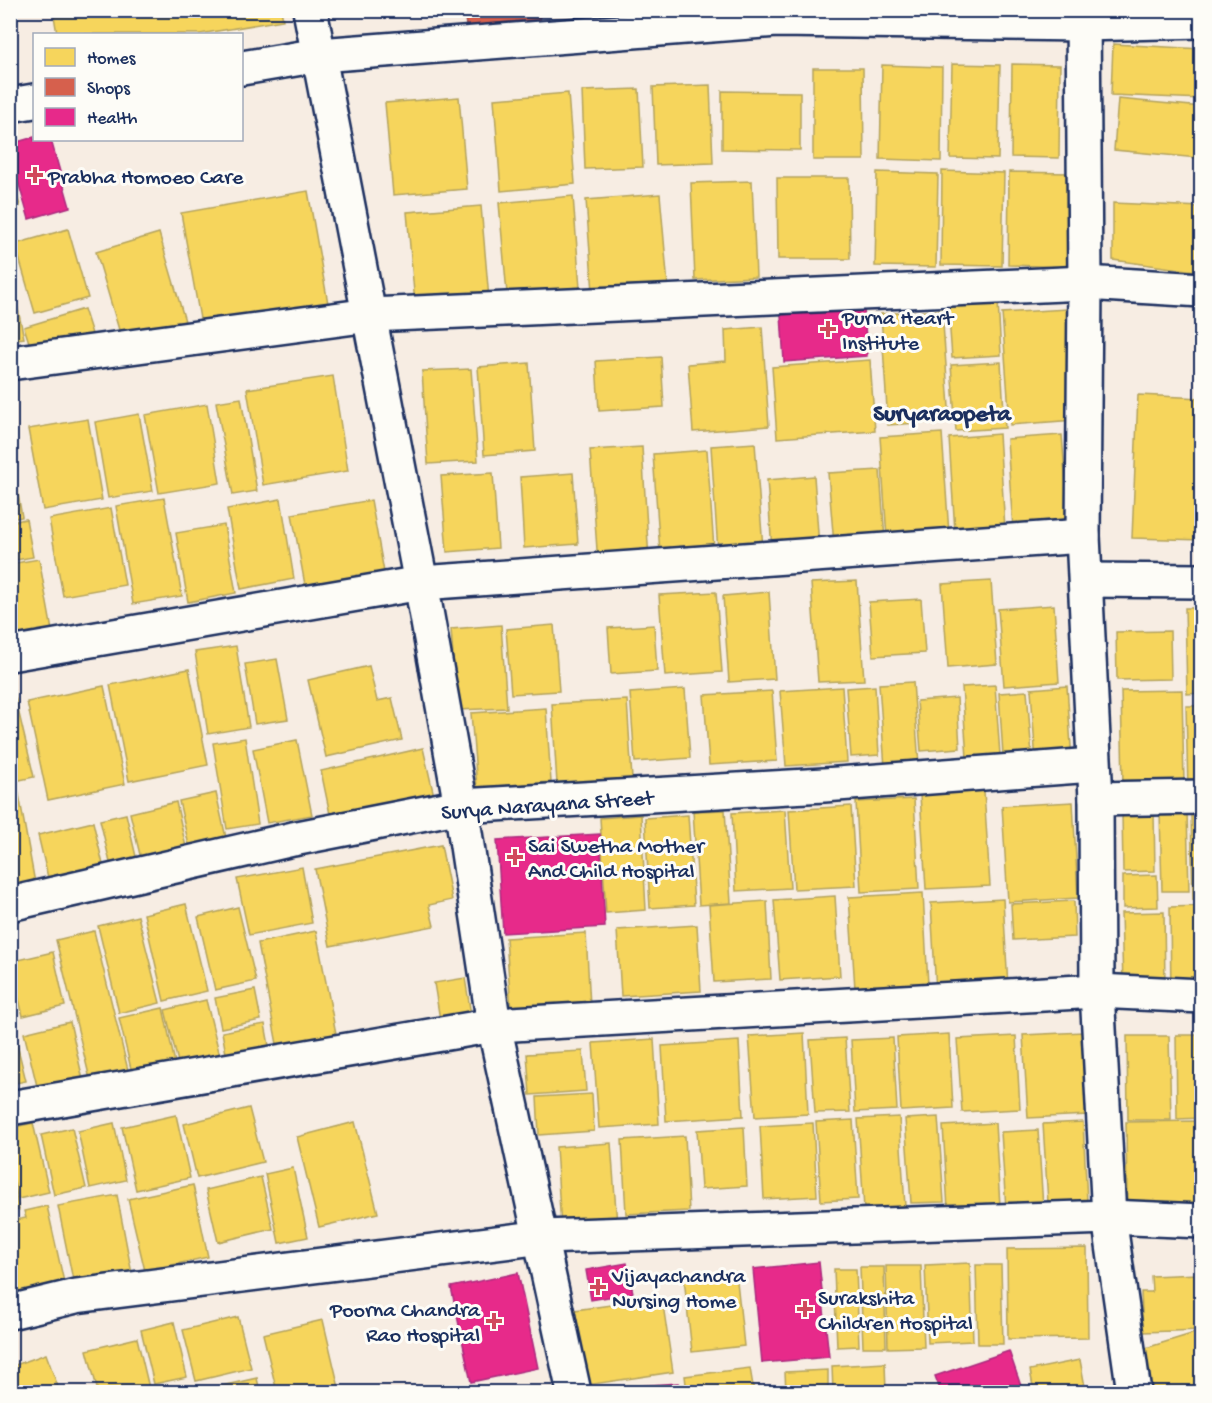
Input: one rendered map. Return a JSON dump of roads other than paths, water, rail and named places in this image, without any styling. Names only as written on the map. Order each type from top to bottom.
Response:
[{"type":"street","points":[[310,10],[421,583],[461,806],[494,1025],[543,1237],[574,1392]]},
{"type":"street","points":[[1083,17],[1085,283],[1083,536],[1096,799],[1097,991],[1108,1217],[1134,1392]]},
{"type":"street","points":[[243,68],[319,55],[777,20],[1083,17],[1202,21]]},
{"type":"street","points":[[10,105],[33,101]]},
{"type":"street","points":[[10,363],[370,315],[1085,283],[1202,290]]},
{"type":"street","points":[[10,654],[421,583],[1083,536]]},
{"type":"street","points":[[1086,580],[1202,581]]},
{"type":"street","name":"Surya Narayana Street","points":[[10,904],[293,839],[461,806],[824,785],[1093,765]]},
{"type":"street","points":[[1096,799],[1202,797]]},
{"type":"street","points":[[10,1108],[494,1025],[1097,991],[1202,996]]},
{"type":"street","points":[[10,1312],[76,1296],[543,1237],[1108,1217],[1202,1221]]},
{"type":"place","name":"Prabha Homoeo Care","points":[[35,175]]},
{"type":"place","name":"Purna Heart Institute","points":[[828,329]]},
{"type":"place","name":"Sai Swetha Mother And Child Hospital","points":[[515,857]]},
{"type":"place","name":"Vijayachandra Nursing Home","points":[[598,1287]]},
{"type":"place","name":"Surakshita Children Hospital","points":[[805,1309]]},
{"type":"place","name":"Poorna Chandra Rao Hospital","points":[[494,1321]]},
{"type":"district","name":"Suryaraopeta","points":[[942,412]]}]
